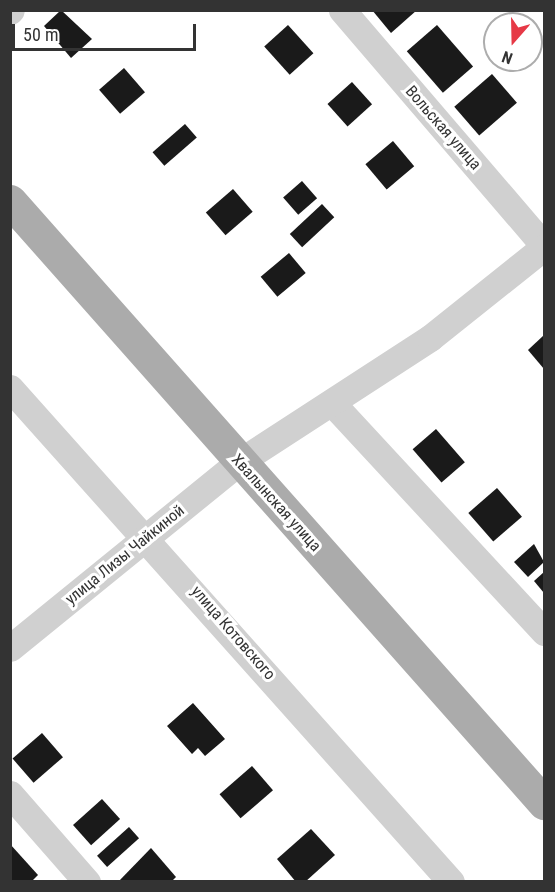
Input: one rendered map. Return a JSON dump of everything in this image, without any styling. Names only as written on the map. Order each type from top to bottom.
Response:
[{"type":"main road","name":"Хвалынская улица","points":[[10,201],[239,462],[544,803]]},
{"type":"street","name":"Вольская улица","points":[[342,10],[544,246]]},
{"type":"street","name":"улица Лизы Чайкиной","points":[[10,648],[239,462],[333,404],[430,338],[544,246]]},
{"type":"street","name":"улица Котовского","points":[[10,388],[147,536],[451,882]]},
{"type":"street","points":[[333,404],[544,632]]},
{"type":"street","points":[[10,794],[87,882]]},
{"type":"building","points":[[61,10],[92,39],[71,58],[44,26]]},
{"type":"building","points":[[372,10],[417,10],[391,33]]},
{"type":"building","points":[[288,25],[313,53],[290,75],[264,46]]},
{"type":"building","points":[[437,25],[473,67],[443,93],[407,51]]},
{"type":"building","points":[[124,68],[145,92],[120,114],[99,90]]},
{"type":"building","points":[[492,74],[517,103],[479,135],[454,107]]},
{"type":"building","points":[[352,82],[372,104],[348,126],[327,104]]},
{"type":"building","points":[[185,124],[197,138],[164,166],[153,152]]},
{"type":"building","points":[[393,141],[414,166],[387,189],[365,164]]},
{"type":"building","points":[[302,181],[317,198],[298,215],[283,197]]},
{"type":"building","points":[[233,189],[253,212],[226,235],[206,213]]},
{"type":"building","points":[[322,204],[334,217],[302,247],[290,234]]},
{"type":"building","points":[[289,253],[306,273],[277,297],[261,277]]},
{"type":"building","points":[[544,335],[544,369],[528,350]]},
{"type":"building","points":[[436,429],[465,462],[441,483],[413,449]]},
{"type":"building","points":[[497,488],[522,517],[493,542],[468,513]]},
{"type":"building","points":[[534,544],[544,562],[528,577],[514,562]]},
{"type":"building","points":[[544,572],[544,593],[534,581]]},
{"type":"building","points":[[193,703],[225,739],[205,756],[198,748],[192,754],[167,726]]},
{"type":"building","points":[[42,733],[63,757],[34,783],[13,759]]},
{"type":"building","points":[[252,766],[273,790],[241,818],[220,794]]},
{"type":"building","points":[[102,799],[120,819],[91,845],[73,825]]},
{"type":"building","points":[[129,827],[139,838],[107,867],[97,856]]},
{"type":"building","points":[[311,829],[335,855],[305,882],[296,882],[277,859]]},
{"type":"building","points":[[10,844],[38,875],[31,882],[10,882]]},
{"type":"building","points":[[151,848],[176,877],[171,882],[118,882]]}]
